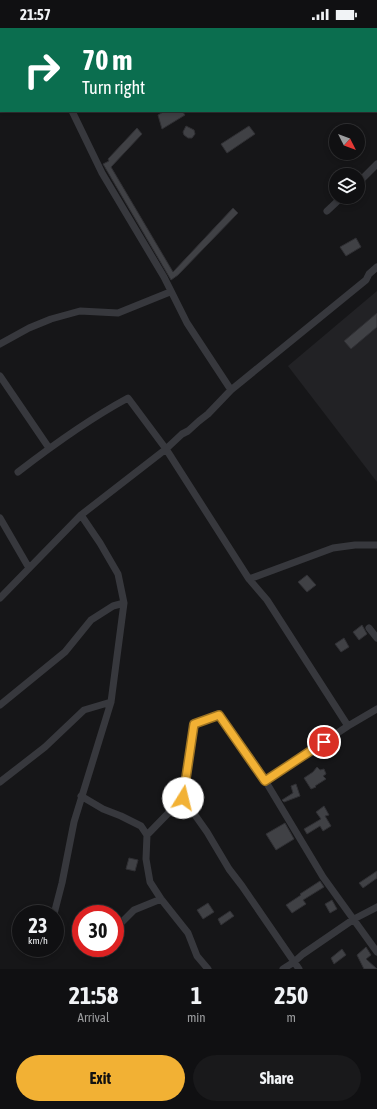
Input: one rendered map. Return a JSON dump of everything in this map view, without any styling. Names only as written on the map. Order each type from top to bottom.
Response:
[{"type":"street","points":[[72,112],[102,173],[164,277],[170,292],[187,323],[231,390]]},
{"type":"street","points":[[365,176],[377,164]]},
{"type":"street","points":[[326,211],[334,204]]},
{"type":"street","points":[[0,598],[81,515],[166,449],[182,434],[188,431],[208,414],[231,390],[366,280],[369,274],[377,267]]},
{"type":"street","points":[[0,344],[29,328],[51,319],[80,311],[118,312],[170,292]]},
{"type":"street","points":[[0,376],[49,448]]},
{"type":"street","points":[[18,472],[49,448],[101,412],[128,398],[166,449],[249,579],[271,606],[348,726]]},
{"type":"street","points":[[56,905],[81,796],[111,702],[124,603],[118,574],[100,543],[81,515]]},
{"type":"street","points":[[0,518],[29,568]]},
{"type":"street","points":[[249,579],[333,548],[355,545],[377,545]]},
{"type":"street","points":[[0,705],[65,652],[91,620],[113,606],[124,603]]},
{"type":"street","points":[[369,628],[377,638]]},
{"type":"street","points":[[0,782],[45,747],[84,710],[111,702]]},
{"type":"street","points":[[265,781],[348,726],[377,709]]},
{"type":"street","points":[[147,835],[183,798],[194,724],[219,715],[265,781],[324,876],[377,952]]},
{"type":"street","points":[[81,796],[103,809],[141,826],[147,835],[146,859],[150,882],[160,899],[188,933],[197,956],[208,969]]},
{"type":"street","points":[[183,798],[207,832],[228,869],[242,886],[299,969]]},
{"type":"street","points":[[124,920],[134,910],[160,899]]},
{"type":"street","points":[[283,969],[354,919],[377,907]]},
{"type":"shaded area","points":[[377,291],[377,482],[288,366]]},
{"type":"building","points":[[163,112],[183,112],[185,115],[162,129],[158,115]]},
{"type":"building","points":[[186,126],[194,130],[195,134],[192,138],[188,138],[184,135],[183,132]]},
{"type":"building","points":[[249,126],[255,134],[227,153],[221,144]]},
{"type":"building","points":[[137,128],[142,134],[111,167],[173,272],[233,208],[238,213],[178,275],[171,280],[103,164],[109,161],[108,159]]},
{"type":"building","points":[[356,238],[361,247],[346,256],[340,247]]},
{"type":"building","points":[[377,313],[377,327],[351,349],[344,341]]},
{"type":"building","points":[[307,575],[316,585],[307,592],[298,582]]},
{"type":"building","points":[[362,625],[367,634],[359,640],[353,632]]},
{"type":"building","points":[[344,638],[349,647],[341,652],[335,644]]},
{"type":"building","points":[[317,767],[320,770],[324,769],[326,774],[323,776],[326,779],[311,789],[304,778],[313,772]]},
{"type":"building","points":[[296,784],[300,796],[284,802],[282,800],[293,793],[291,786]]},
{"type":"building","points":[[324,806],[329,815],[325,816],[331,826],[323,831],[320,826],[307,834],[304,829],[321,819],[316,812]]},
{"type":"building","points":[[285,823],[294,839],[276,850],[266,834]]},
{"type":"building","points":[[129,858],[138,860],[135,871],[126,869]]},
{"type":"building","points":[[377,871],[377,878],[363,888],[359,883]]},
{"type":"building","points":[[320,881],[324,887],[303,900],[306,904],[292,913],[286,905]]},
{"type":"building","points":[[332,900],[337,909],[330,913],[325,904]]},
{"type":"building","points":[[208,903],[214,912],[203,919],[197,910]]},
{"type":"building","points":[[230,911],[234,916],[221,925],[218,919]]},
{"type":"building","points":[[366,947],[371,955],[366,959],[377,969],[364,969],[357,955]]},
{"type":"building","points":[[342,949],[346,955],[334,964],[331,958]]},
{"type":"route","points":[[183,798],[194,724],[219,715],[257,767],[265,781],[324,742]]}]
